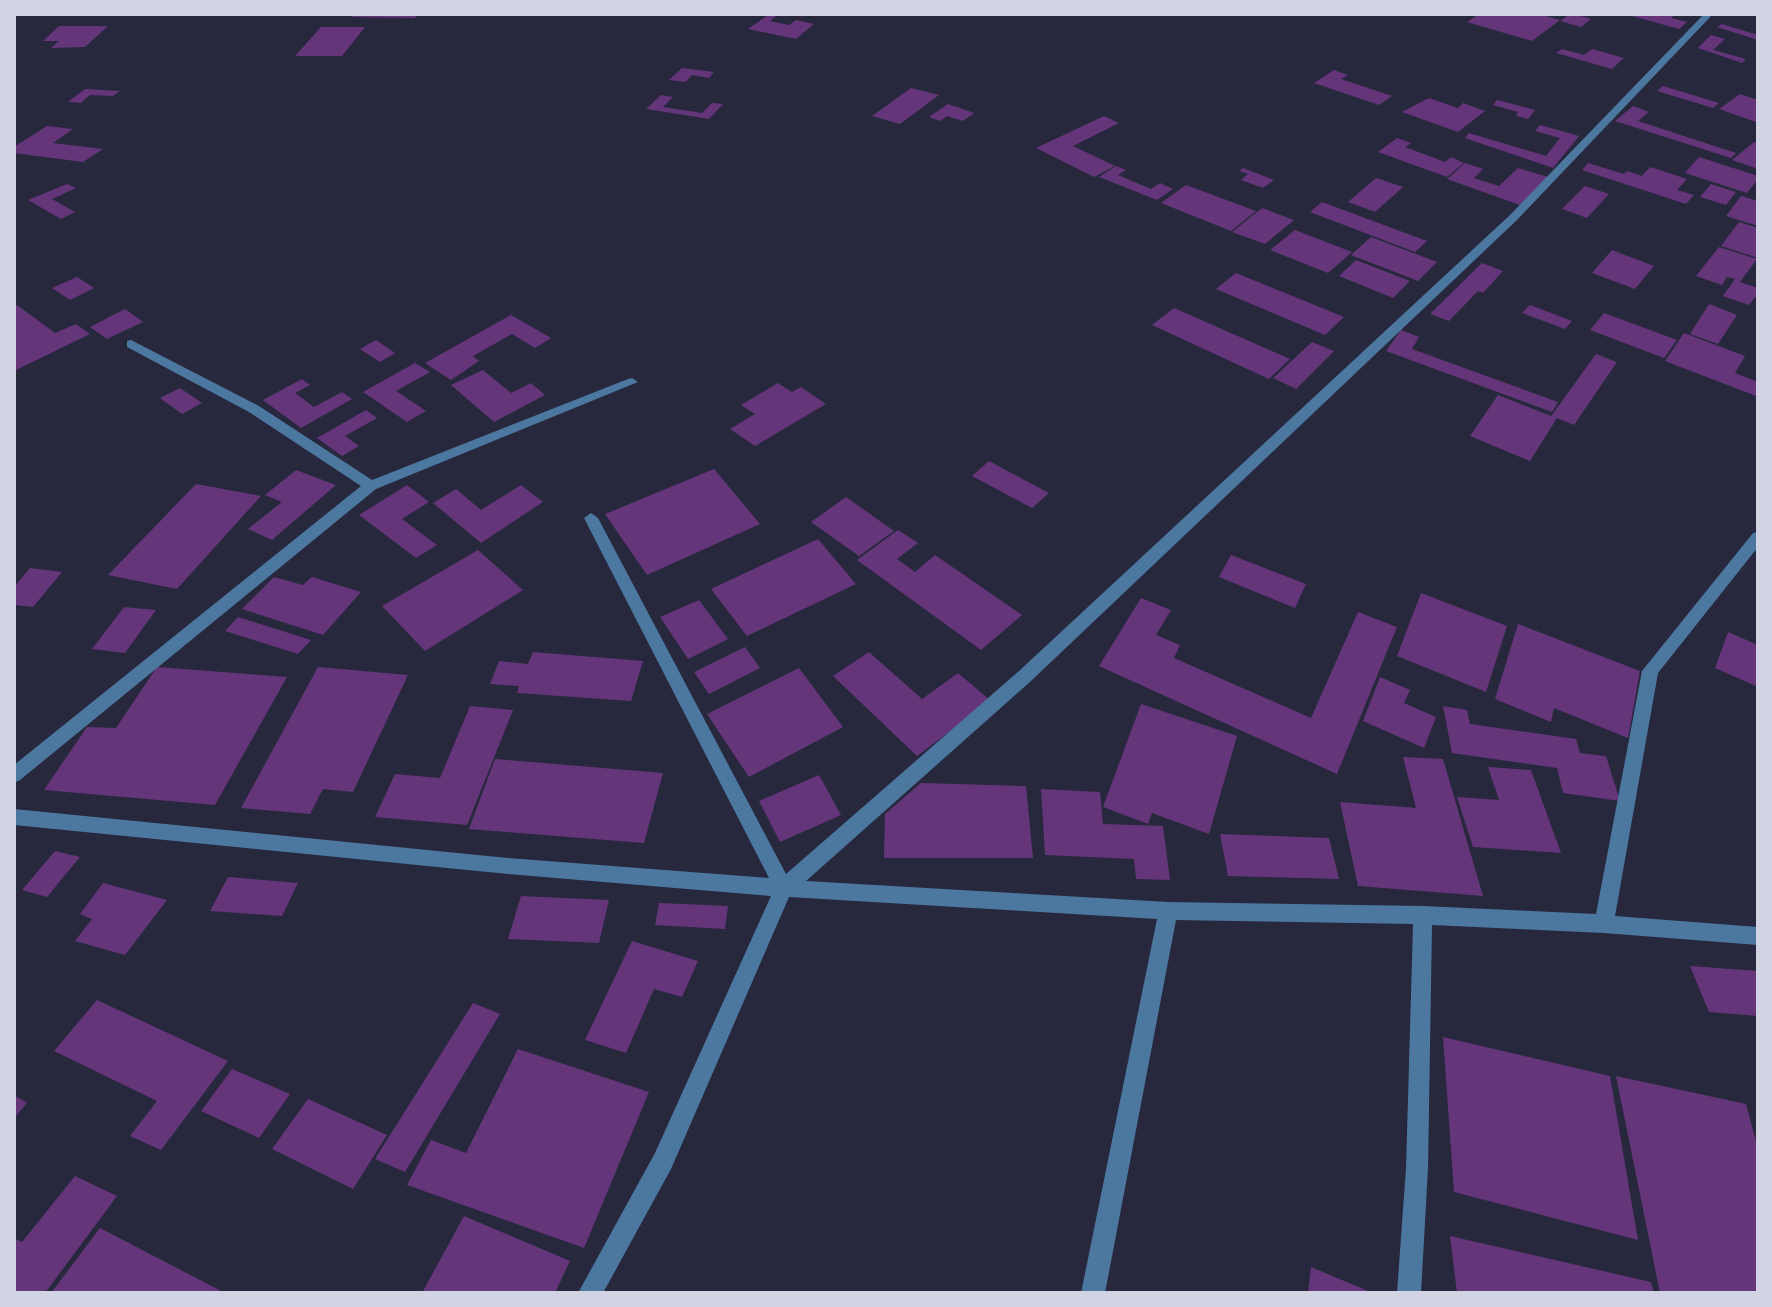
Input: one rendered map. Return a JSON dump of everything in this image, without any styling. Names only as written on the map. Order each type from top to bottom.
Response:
[{"type":"street","points":[[590,1293],[663,1161],[784,888],[1025,676],[1514,217],[1709,14]]},
{"type":"street","points":[[131,344],[254,409],[371,486]]},
{"type":"street","points":[[14,775],[371,486],[632,382]]},
{"type":"street","points":[[591,518],[784,888]]},
{"type":"street","points":[[1604,924],[1650,671],[1758,537]]},
{"type":"street","points":[[14,817],[508,866],[784,888],[1168,911],[1423,915],[1758,936]]},
{"type":"street","points":[[1093,1293],[1168,911]]},
{"type":"street","points":[[1409,1293],[1417,1168],[1423,915]]},
{"type":"building","points":[[355,14],[417,14],[415,18],[352,17]]},
{"type":"building","points":[[1479,14],[1539,14],[1560,20],[1532,41],[1467,22]]},
{"type":"building","points":[[1570,14],[1591,19],[1581,27],[1560,21]]},
{"type":"building","points":[[1625,14],[1676,14],[1671,18],[1687,22],[1679,29]]},
{"type":"building","points":[[768,15],[776,16],[770,21],[789,25],[796,20],[814,24],[796,39],[748,29]]},
{"type":"building","points":[[1722,24],[1758,35],[1758,40],[1717,27]]},
{"type":"building","points":[[59,26],[108,26],[85,47],[51,48],[59,41],[43,41]]},
{"type":"building","points":[[321,27],[365,27],[342,56],[295,56]]},
{"type":"building","points":[[1711,35],[1725,39],[1713,50],[1746,59],[1742,63],[1698,48]]},
{"type":"building","points":[[1562,49],[1584,55],[1592,49],[1624,58],[1612,69],[1556,53]]},
{"type":"building","points":[[682,68],[714,72],[709,78],[692,75],[685,82],[669,80]]},
{"type":"building","points":[[1334,70],[1348,75],[1341,79],[1392,96],[1379,105],[1314,83]]},
{"type":"building","points":[[1663,86],[1719,103],[1713,108],[1657,91]]},
{"type":"building","points":[[911,88],[939,95],[900,124],[872,116]]},
{"type":"building","points":[[85,89],[120,91],[113,96],[90,95],[81,103],[68,102]]},
{"type":"building","points":[[1740,94],[1758,100],[1756,122],[1719,109]]},
{"type":"building","points":[[661,95],[673,97],[663,107],[702,113],[712,103],[723,104],[709,119],[646,109]]},
{"type":"building","points":[[1429,98],[1458,108],[1463,103],[1485,111],[1458,132],[1402,112]]},
{"type":"building","points":[[1497,100],[1535,110],[1528,119],[1516,116],[1518,112],[1493,105]]},
{"type":"building","points":[[948,104],[974,113],[963,121],[947,116],[940,121],[929,117]]},
{"type":"building","points":[[1633,106],[1649,112],[1638,121],[1736,153],[1731,158],[1615,121]]},
{"type":"building","points":[[1104,116],[1119,123],[1073,146],[1115,166],[1094,177],[1036,148]]},
{"type":"building","points":[[1540,125],[1579,136],[1553,168],[1465,138],[1469,133],[1546,156],[1560,138],[1535,131]]},
{"type":"building","points":[[47,126],[73,129],[53,143],[103,149],[83,162],[14,153],[14,147]]},
{"type":"building","points":[[1397,138],[1411,143],[1405,147],[1445,162],[1451,157],[1464,163],[1447,177],[1378,152]]},
{"type":"building","points":[[1754,142],[1758,143],[1758,169],[1732,160]]},
{"type":"building","points":[[1699,157],[1758,176],[1758,179],[1747,193],[1685,173]]},
{"type":"building","points":[[1465,163],[1483,169],[1474,178],[1499,186],[1518,168],[1548,177],[1520,205],[1447,179]]},
{"type":"building","points":[[1588,163],[1642,176],[1650,167],[1687,179],[1677,190],[1694,195],[1686,204],[1582,170]]},
{"type":"building","points":[[1116,166],[1126,170],[1118,175],[1151,189],[1160,183],[1173,189],[1157,200],[1099,177]]},
{"type":"building","points":[[1243,168],[1274,180],[1263,188],[1241,180],[1248,174],[1239,171]]},
{"type":"building","points":[[1376,178],[1403,187],[1375,212],[1348,202]]},
{"type":"building","points":[[67,184],[76,188],[52,199],[75,212],[61,219],[28,200]]},
{"type":"building","points":[[1711,184],[1736,192],[1726,205],[1700,197]]},
{"type":"building","points":[[1186,185],[1256,211],[1231,231],[1161,203]]},
{"type":"building","points":[[1585,186],[1609,194],[1587,218],[1562,209]]},
{"type":"building","points":[[1741,196],[1758,201],[1758,226],[1726,216]]},
{"type":"building","points":[[1322,202],[1427,241],[1415,252],[1310,212]]},
{"type":"building","points":[[1262,208],[1294,220],[1265,244],[1232,232]]},
{"type":"building","points":[[1739,222],[1758,228],[1758,258],[1721,246]]},
{"type":"building","points":[[1295,230],[1352,252],[1328,273],[1270,250]]},
{"type":"building","points":[[1371,237],[1437,262],[1418,281],[1351,255]]},
{"type":"building","points":[[1719,247],[1757,259],[1740,282],[1758,288],[1758,298],[1755,297],[1749,305],[1723,296],[1735,279],[1727,277],[1722,285],[1696,276]]},
{"type":"building","points":[[1612,250],[1654,266],[1635,289],[1592,273]]},
{"type":"building","points":[[1356,260],[1410,281],[1393,298],[1339,276]]},
{"type":"building","points":[[1482,263],[1503,271],[1483,293],[1478,291],[1449,321],[1430,314]]},
{"type":"building","points":[[1236,273],[1344,317],[1325,335],[1216,289]]},
{"type":"building","points":[[77,277],[94,288],[70,300],[52,288]]},
{"type":"building","points":[[1709,304],[1737,315],[1718,344],[1690,334]]},
{"type":"building","points":[[17,305],[55,333],[76,324],[90,334],[14,371],[14,307]]},
{"type":"building","points":[[1530,305],[1572,321],[1565,329],[1522,313]]},
{"type":"building","points":[[1174,308],[1290,359],[1269,379],[1152,325]]},
{"type":"building","points":[[125,309],[143,322],[107,339],[90,327]]},
{"type":"building","points":[[1604,313],[1677,340],[1664,358],[1590,330]]},
{"type":"building","points":[[511,315],[551,338],[535,348],[512,334],[473,356],[479,361],[451,380],[425,363]]},
{"type":"building","points":[[1401,330],[1419,337],[1412,349],[1558,402],[1552,412],[1386,351]]},
{"type":"building","points":[[1684,333],[1745,356],[1735,373],[1758,382],[1756,396],[1665,361]]},
{"type":"building","points":[[376,340],[395,353],[380,362],[360,349]]},
{"type":"building","points":[[1312,342],[1334,351],[1296,389],[1273,378]]},
{"type":"building","points":[[1596,354],[1617,362],[1574,425],[1557,418],[1530,461],[1470,436],[1498,395],[1551,416],[1549,419]]},
{"type":"building","points":[[415,363],[430,372],[396,391],[426,411],[407,422],[363,392]]},
{"type":"building","points":[[483,370],[511,393],[531,383],[545,395],[494,422],[451,385]]},
{"type":"building","points":[[302,379],[310,385],[295,393],[314,407],[342,392],[352,399],[301,428],[263,400]]},
{"type":"building","points":[[778,383],[792,392],[801,387],[826,404],[755,446],[730,429],[755,414],[741,405]]},
{"type":"building","points":[[180,388],[202,403],[182,414],[160,398]]},
{"type":"building","points":[[366,410],[377,418],[345,436],[359,446],[342,456],[317,438]]},
{"type":"building","points":[[989,461],[1049,493],[1032,508],[972,476]]},
{"type":"building","points":[[714,469],[760,524],[647,575],[605,514]]},
{"type":"building","points":[[296,470],[336,485],[272,540],[248,529],[282,502],[265,495]]},
{"type":"building","points":[[196,484],[261,496],[177,589],[108,575]]},
{"type":"building","points":[[407,485],[429,502],[402,519],[437,545],[416,558],[359,515]]},
{"type":"building","points":[[521,485],[543,502],[481,543],[433,503],[456,489],[481,510]]},
{"type":"building","points":[[846,497],[894,531],[859,556],[811,522]]},
{"type":"building","points":[[898,530],[918,543],[897,559],[915,572],[935,555],[1022,615],[981,650],[857,560]]},
{"type":"building","points":[[818,539],[856,584],[747,636],[711,589]]},
{"type":"building","points":[[478,550],[523,590],[425,651],[382,606]]},
{"type":"building","points":[[1231,555],[1306,584],[1295,608],[1219,577]]},
{"type":"building","points":[[30,568],[62,572],[33,607],[14,605],[14,587]]},
{"type":"building","points":[[274,577],[303,585],[312,577],[361,592],[323,635],[242,609]]},
{"type":"building","points":[[1421,593],[1507,626],[1486,692],[1397,656]]},
{"type":"building","points":[[1141,598],[1171,610],[1156,635],[1180,645],[1174,658],[1311,718],[1358,612],[1397,627],[1337,774],[1099,666]]},
{"type":"building","points":[[699,600],[728,639],[688,659],[660,617]]},
{"type":"building","points":[[124,607],[156,610],[125,653],[92,649]]},
{"type":"building","points":[[238,617],[311,640],[298,654],[225,631]]},
{"type":"building","points":[[1518,624],[1640,671],[1628,738],[1554,708],[1551,722],[1495,699]]},
{"type":"building","points":[[1728,632],[1758,645],[1758,687],[1715,668]]},
{"type":"building","points":[[745,647],[760,668],[709,694],[694,672]]},
{"type":"building","points":[[533,652],[643,661],[631,701],[517,693],[519,686],[490,684],[499,661],[528,664]]},
{"type":"building","points":[[869,652],[922,699],[958,673],[991,701],[917,756],[833,676]]},
{"type":"building","points":[[157,667],[287,677],[215,805],[44,790],[87,727],[116,728]]},
{"type":"building","points":[[318,667],[408,675],[353,792],[323,789],[310,814],[241,808]]},
{"type":"building","points":[[799,668],[843,727],[749,777],[707,714]]},
{"type":"building","points":[[1380,677],[1410,690],[1404,703],[1436,717],[1424,748],[1363,721]]},
{"type":"building","points":[[1141,704],[1237,736],[1209,834],[1152,813],[1148,824],[1103,807]]},
{"type":"building","points":[[470,706],[513,710],[467,825],[375,817],[395,774],[440,778]]},
{"type":"building","points":[[1443,706],[1467,710],[1470,724],[1576,739],[1580,753],[1606,756],[1620,801],[1563,793],[1557,768],[1452,753]]},
{"type":"building","points":[[1403,757],[1443,759],[1483,896],[1358,886],[1340,802],[1416,808]]},
{"type":"building","points":[[495,759],[663,773],[644,843],[469,829]]},
{"type":"building","points":[[1488,767],[1531,770],[1561,853],[1473,847],[1457,797],[1499,800]]},
{"type":"building","points":[[819,775],[841,815],[780,842],[759,801]]},
{"type":"building","points":[[921,783],[1026,786],[1033,858],[884,858],[885,814]]},
{"type":"building","points":[[1041,789],[1100,792],[1103,824],[1163,826],[1170,880],[1136,879],[1134,859],[1045,855]]},
{"type":"building","points":[[1220,834],[1329,838],[1339,879],[1228,876]]},
{"type":"building","points":[[55,851],[80,857],[47,897],[22,890]]},
{"type":"building","points":[[228,877],[298,883],[282,916],[210,911]]},
{"type":"building","points":[[103,883],[167,900],[125,955],[75,941],[92,919],[80,914]]},
{"type":"building","points":[[521,896],[609,900],[599,943],[508,939]]},
{"type":"building","points":[[659,903],[728,906],[725,929],[655,925]]},
{"type":"building","points":[[632,941],[698,961],[682,997],[654,989],[626,1053],[585,1040]]},
{"type":"building","points":[[1690,966],[1758,971],[1758,1016],[1709,1012]]},
{"type":"building","points":[[97,1000],[228,1061],[161,1150],[130,1136],[157,1101],[54,1051]]},
{"type":"building","points":[[473,1003],[500,1014],[405,1172],[375,1159]]},
{"type":"building","points":[[1443,1037],[1610,1076],[1638,1240],[1454,1192]]},
{"type":"building","points":[[518,1049],[649,1092],[584,1248],[407,1185],[431,1140],[466,1153]]},
{"type":"building","points":[[232,1069],[290,1094],[259,1138],[201,1111]]},
{"type":"building","points":[[1616,1076],[1746,1104],[1758,1149],[1758,1293],[1660,1293]]},
{"type":"building","points":[[14,1095],[27,1103],[14,1118]]},
{"type":"building","points":[[308,1099],[387,1135],[353,1189],[272,1149]]},
{"type":"building","points":[[75,1176],[117,1196],[45,1293],[14,1293],[14,1238],[22,1242]]},
{"type":"building","points":[[464,1216],[570,1261],[555,1293],[422,1293]]},
{"type":"building","points":[[100,1228],[225,1293],[51,1293]]},
{"type":"building","points":[[1450,1236],[1651,1282],[1654,1293],[1457,1293]]},
{"type":"building","points":[[1311,1267],[1373,1293],[1308,1293]]}]
